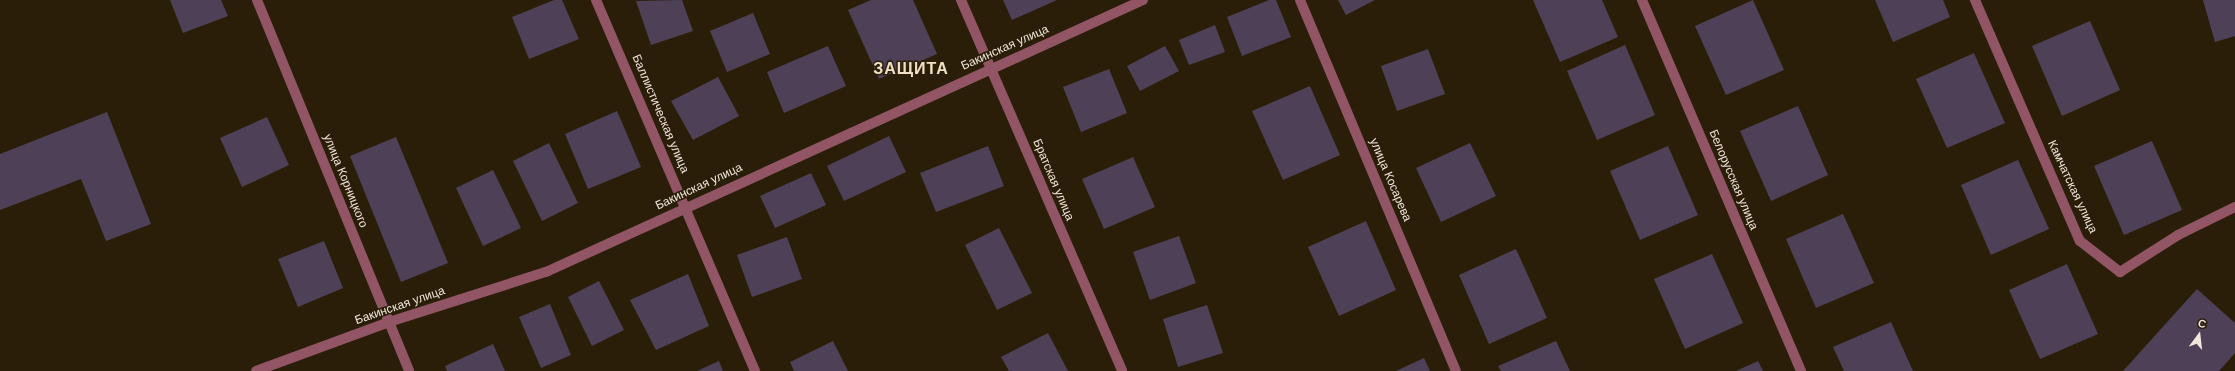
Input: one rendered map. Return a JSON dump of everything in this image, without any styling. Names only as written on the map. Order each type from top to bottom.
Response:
[{"type":"street","name":"улица Корницкого","points":[[257,0],[409,371]]},
{"type":"street","name":"Баллистическая улица","points":[[596,0],[755,371]]},
{"type":"street","name":"Братская улица","points":[[961,0],[1122,371]]},
{"type":"street","name":"Бакинская улица","points":[[256,371],[389,322],[546,272],[990,68],[1143,0]]},
{"type":"street","name":"улица Косарева","points":[[1300,0],[1456,371]]},
{"type":"street","name":"Белорусская улица","points":[[1642,0],[1800,371]]},
{"type":"street","name":"Камчатская улица","points":[[1975,0],[2080,241],[2120,272],[2178,235],[2235,207]]},
{"type":"building","points":[[170,0],[221,0],[228,16],[183,33]]},
{"type":"building","points":[[554,0],[562,0],[579,39],[529,59],[512,17]]},
{"type":"building","points":[[682,0],[693,31],[651,45],[636,1]]},
{"type":"building","points":[[871,0],[913,0],[937,54],[879,79],[848,10]]},
{"type":"building","points":[[1003,0],[1057,0],[1012,20]]},
{"type":"building","points":[[1269,0],[1276,0],[1291,37],[1242,56],[1227,17]]},
{"type":"building","points":[[1338,0],[1375,0],[1346,15]]},
{"type":"building","points":[[1533,0],[1602,0],[1618,37],[1560,62]]},
{"type":"building","points":[[1753,0],[1784,70],[1726,95],[1695,26]]},
{"type":"building","points":[[1875,0],[1943,0],[1950,17],[1893,42]]},
{"type":"building","points":[[2203,0],[2235,0],[2235,36],[2215,42]]},
{"type":"building","points":[[753,13],[770,54],[727,72],[710,31]]},
{"type":"building","points":[[2090,21],[2120,90],[2062,116],[2032,46]]},
{"type":"building","points":[[1215,25],[1225,52],[1189,65],[1179,40]]},
{"type":"building","points":[[1625,45],[1655,115],[1597,140],[1567,71]]},
{"type":"building","points":[[828,46],[846,86],[784,113],[767,72]]},
{"type":"building","points":[[1165,46],[1179,71],[1140,91],[1127,66]]},
{"type":"building","points":[[1428,49],[1445,94],[1397,111],[1381,66]]},
{"type":"building","points":[[1974,53],[2005,123],[1947,148],[1916,79]]},
{"type":"building","points":[[1109,69],[1127,113],[1081,132],[1063,87]]},
{"type":"building","points":[[718,77],[739,116],[693,140],[671,101]]},
{"type":"building","points":[[1310,86],[1340,155],[1283,180],[1252,111]]},
{"type":"building","points":[[1798,106],[1828,175],[1771,201],[1740,131]]},
{"type":"building","points":[[617,111],[641,167],[588,189],[565,134]]},
{"type":"building","points":[[107,112],[151,224],[106,241],[81,179],[0,210],[0,154]]},
{"type":"building","points":[[267,117],[289,165],[242,187],[220,138]]},
{"type":"building","points":[[889,136],[906,172],[844,201],[827,166]]},
{"type":"building","points":[[396,137],[448,263],[401,282],[350,156]]},
{"type":"building","points":[[2152,141],[2182,210],[2124,235],[2094,166]]},
{"type":"building","points":[[549,143],[578,203],[542,221],[513,161]]},
{"type":"building","points":[[1470,143],[1496,196],[1441,222],[1416,168]]},
{"type":"building","points":[[988,146],[1004,186],[936,212],[920,173]]},
{"type":"building","points":[[1668,146],[1698,215],[1640,240],[1610,171]]},
{"type":"building","points":[[1133,157],[1155,207],[1104,229],[1082,179]]},
{"type":"building","points":[[2018,160],[2049,229],[1991,255],[1961,185]]},
{"type":"building","points":[[493,170],[521,228],[483,246],[456,188]]},
{"type":"building","points":[[811,173],[826,205],[775,228],[760,196]]},
{"type":"building","points":[[1843,214],[1874,283],[1816,308],[1786,239]]},
{"type":"building","points":[[1366,221],[1396,290],[1339,316],[1308,247]]},
{"type":"building","points":[[999,228],[1032,293],[997,310],[965,245]]},
{"type":"building","points":[[1179,236],[1196,283],[1150,300],[1133,252]]},
{"type":"building","points":[[787,237],[802,279],[752,297],[737,255]]},
{"type":"building","points":[[324,241],[343,288],[298,307],[278,259]]},
{"type":"building","points":[[1516,249],[1547,318],[1489,344],[1459,275]]},
{"type":"building","points":[[1712,254],[1743,323],[1685,349],[1654,279]]},
{"type":"building","points":[[2067,264],[2098,334],[2040,359],[2009,290]]},
{"type":"building","points":[[688,274],[709,326],[656,350],[630,300]]},
{"type":"building","points":[[599,281],[624,330],[592,346],[568,297]]},
{"type":"building","points":[[2197,289],[2235,323],[2235,353],[2219,371],[2123,371]]},
{"type":"building","points":[[550,304],[571,355],[541,368],[519,317]]},
{"type":"building","points":[[1207,305],[1223,353],[1178,367],[1163,319]]},
{"type":"building","points":[[1891,322],[1913,371],[1844,371],[1833,347]]},
{"type":"building","points":[[1048,333],[1068,371],[1009,371],[1001,357]]},
{"type":"building","points":[[833,341],[848,371],[794,371],[790,362]]},
{"type":"building","points":[[1556,341],[1570,371],[1501,371],[1498,366]]},
{"type":"building","points":[[493,344],[505,371],[447,371],[445,366]]},
{"type":"building","points":[[1424,358],[1430,371],[1396,371]]},
{"type":"building","points":[[719,361],[723,371],[697,371]]},
{"type":"building","points":[[1758,361],[1763,371],[1736,371]]},
{"type":"district","name":"ЗАЩИТА","points":[[911,69]]}]
